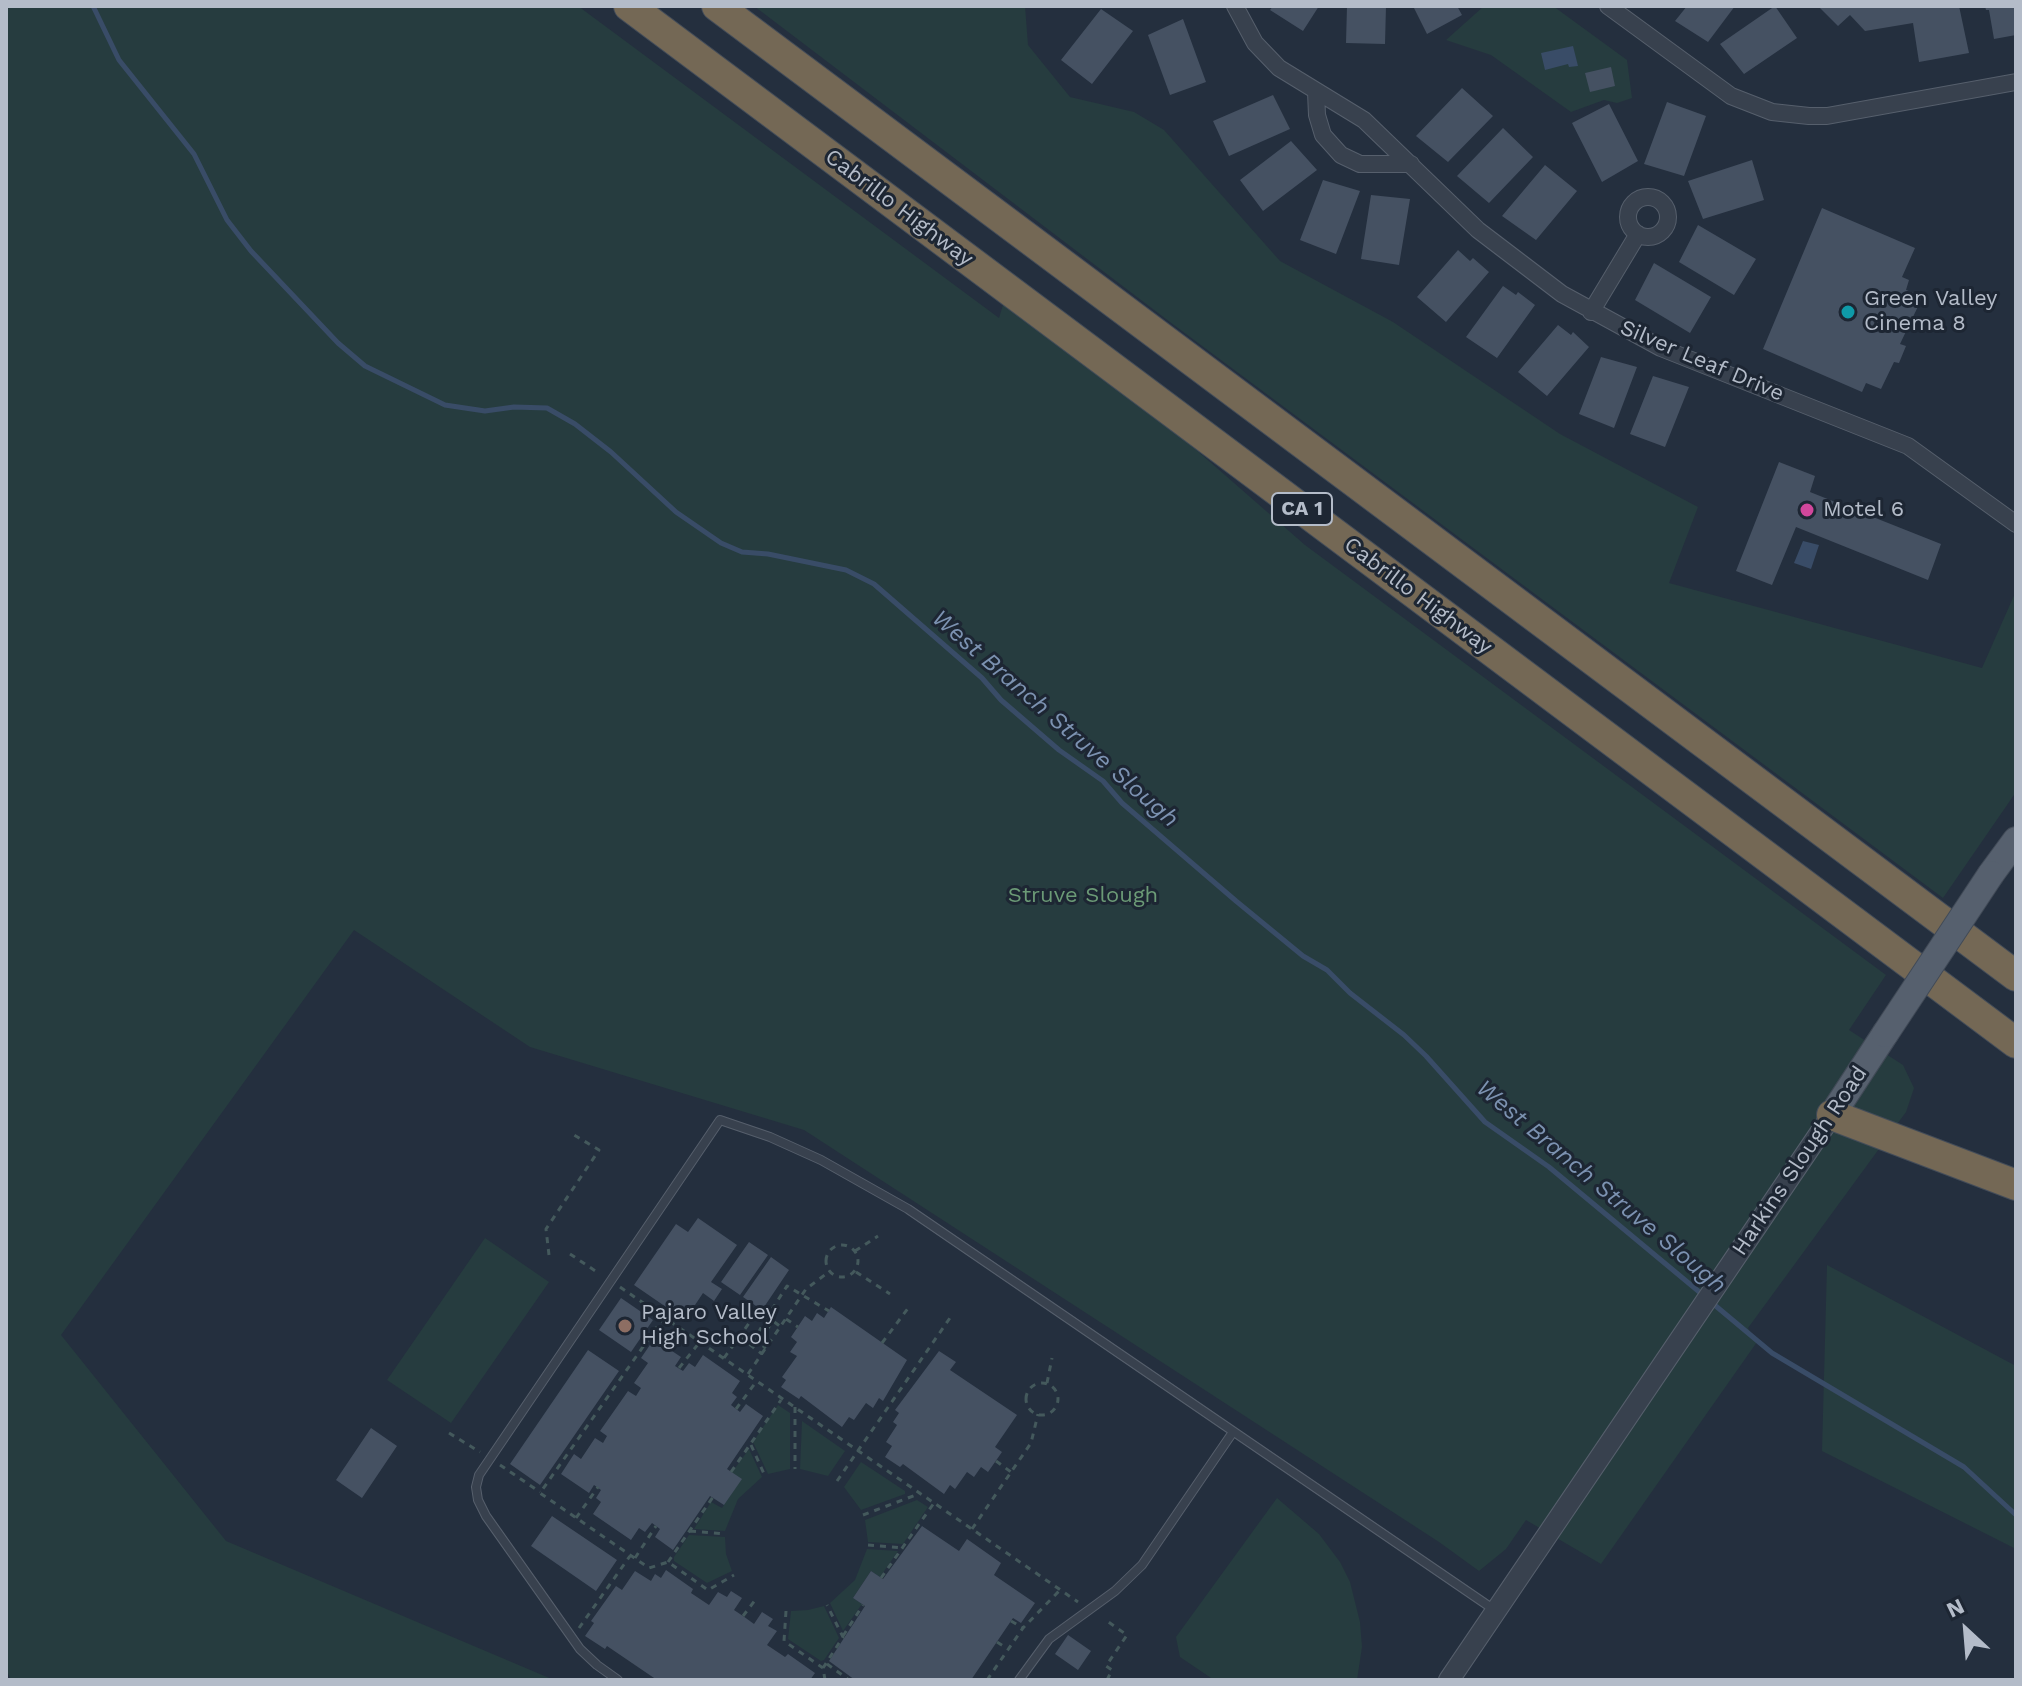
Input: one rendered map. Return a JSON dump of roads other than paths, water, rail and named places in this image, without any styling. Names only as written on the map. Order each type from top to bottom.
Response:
[{"type":"highway","name":"Cabrillo Highway","points":[[629,6],[2016,1043]]},
{"type":"highway","name":"CA 1","points":[[717,6],[2016,976]]},
{"type":"highway","points":[[1832,1115],[2016,1185]]},
{"type":"main road","name":"Harkins Slough Road","points":[[1832,1115],[2016,840]]},
{"type":"street","name":"Silver Leaf Drive","points":[[1235,6],[1250,36],[1267,57],[1316,92],[1364,120],[1494,244],[1562,294],[1661,348],[1908,446],[2016,524]]},
{"type":"street","points":[[1608,6],[1731,96],[1772,112],[1827,116],[2016,82]]},
{"type":"street","points":[[1316,92],[1317,115],[1323,135],[1341,155],[1360,164],[1411,164]]},
{"type":"street","points":[[1591,312],[1638,234]]},
{"type":"street","name":"Harkins Slough Road","points":[[1449,1680],[1832,1115]]},
{"type":"lane","points":[[618,1680],[590,1660],[572,1638],[478,1500],[477,1481],[720,1120],[770,1137],[821,1160],[896,1202],[1497,1612]]},
{"type":"lane","points":[[1019,1680],[1049,1639],[1115,1591],[1142,1565],[1233,1432]]},
{"type":"water","points":[[1573,46],[1578,66],[1569,67],[1568,64],[1545,70],[1541,53]]},
{"type":"water","points":[[1803,541],[1819,545],[1811,569],[1794,563]]},
{"type":"waterway","name":"West Branch Struve Slough","points":[[93,6],[119,60],[194,154],[227,220],[251,251],[338,343],[365,366],[445,405],[485,411],[514,407],[547,408],[575,424],[611,452],[676,512],[721,543],[742,552],[768,554],[846,570],[874,584],[982,678],[1001,700],[1059,750],[1103,781],[1122,803],[1236,901],[1303,956],[1327,970],[1350,993],[1404,1035],[1485,1122],[1549,1167],[1703,1295]]},
{"type":"waterway","name":"West Branch Struve Slough","points":[[1711,1302],[1772,1353],[1964,1467],[2016,1515]]},
{"type":"place","name":"Green Valley Cinema 8","points":[[1848,312]]},
{"type":"place","name":"Motel 6","points":[[1807,510]]},
{"type":"place","name":"Pajaro Valley High School","points":[[625,1326]]},
{"type":"park label","name":"Struve Slough","points":[[1083,896]]}]
